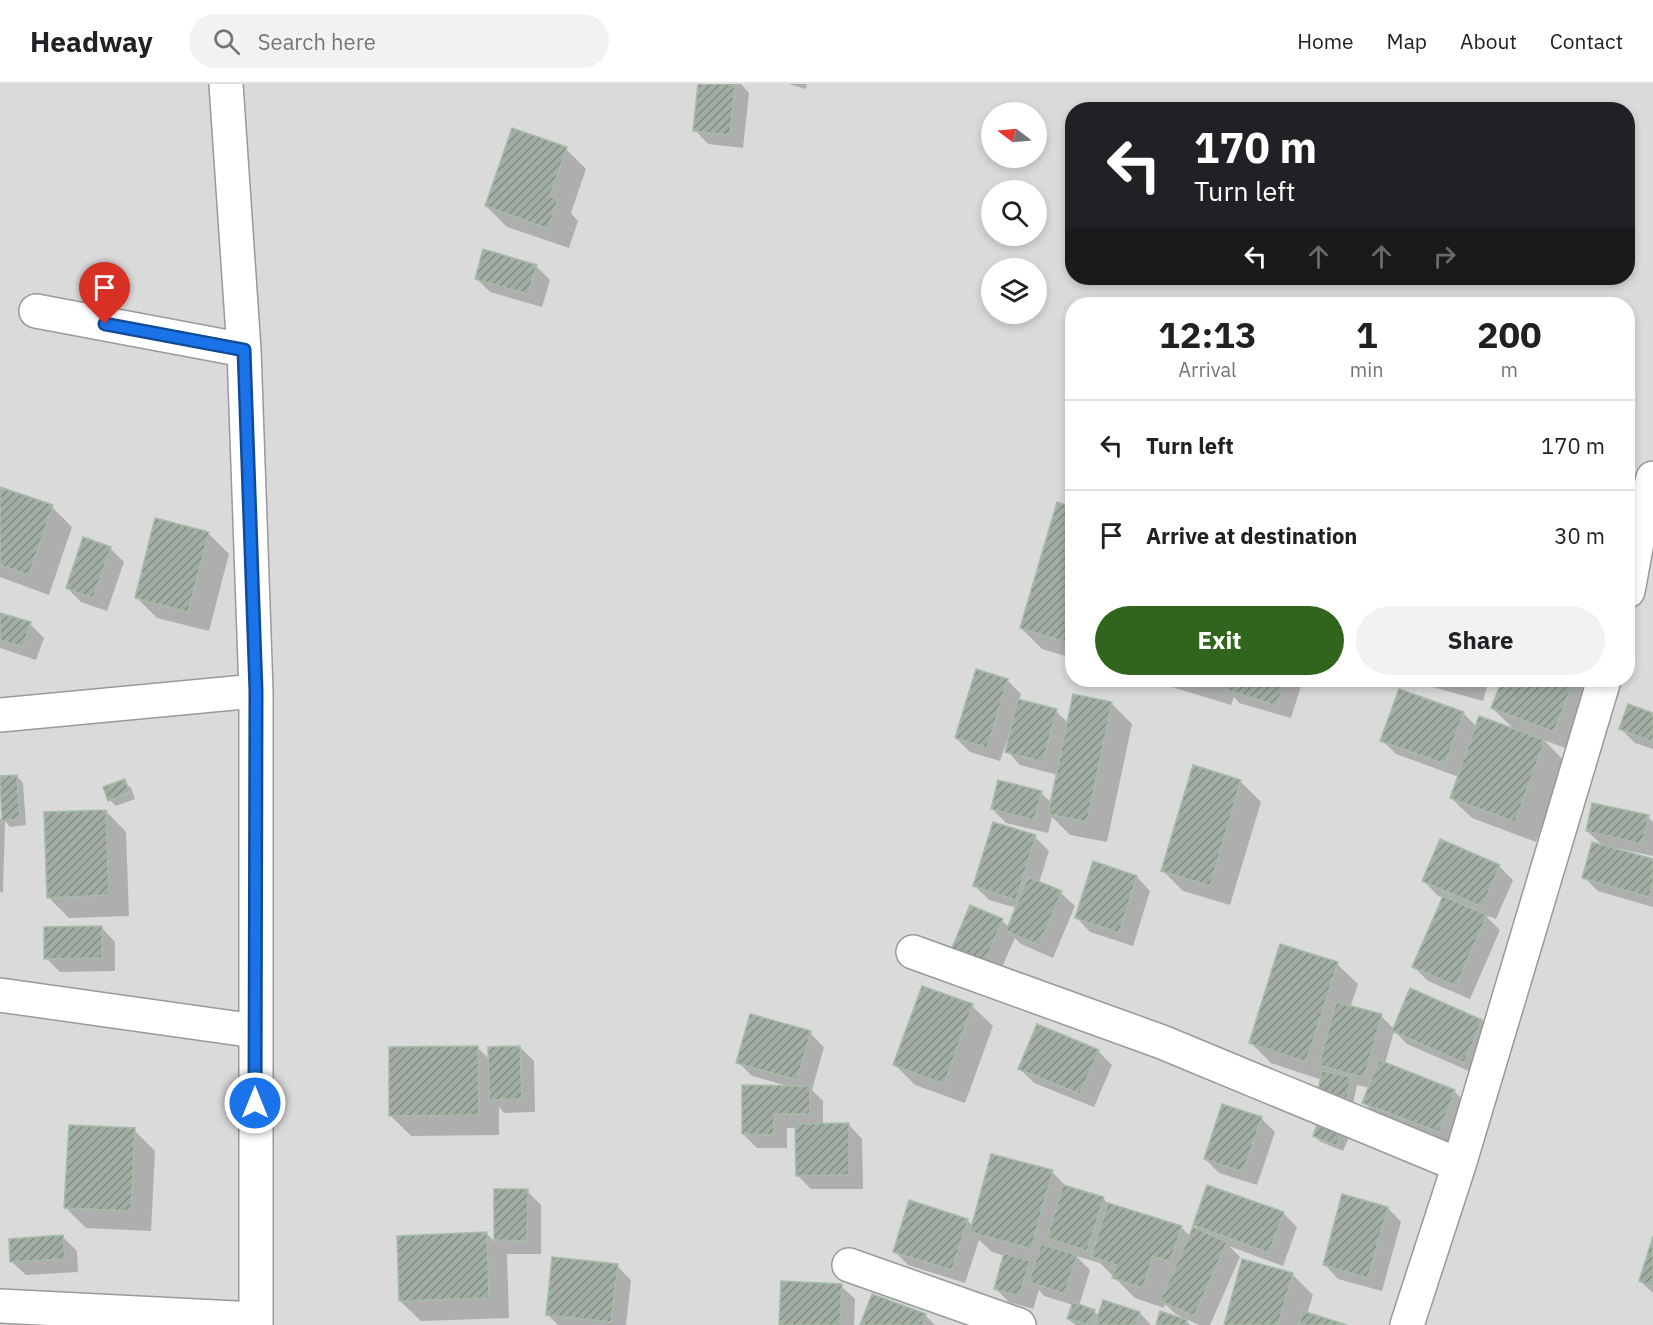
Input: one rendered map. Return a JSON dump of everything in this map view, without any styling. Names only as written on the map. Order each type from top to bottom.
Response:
[{"type":"street","points":[[0,1306],[256,1322],[256,691],[244,350],[226,84]]},
{"type":"street","points":[[36,311],[244,350]]},
{"type":"street","points":[[1635,553],[1653,478]]},
{"type":"street","points":[[1407,1325],[1459,1165],[1602,687]]},
{"type":"street","points":[[0,715],[256,691]]},
{"type":"street","points":[[913,952],[1162,1042],[1459,1165]]},
{"type":"street","points":[[0,994],[255,1031]]},
{"type":"street","points":[[849,1265],[1019,1325]]},
{"type":"shaded area","points":[[0,84],[1653,84],[1653,1325],[0,1325]]},
{"type":"building","points":[[698,84],[735,84],[730,135],[693,131]]},
{"type":"building","points":[[512,128],[567,147],[550,196],[558,199],[548,229],[485,206]]},
{"type":"building","points":[[483,249],[537,265],[528,294],[475,279]]},
{"type":"building","points":[[0,487],[53,505],[29,575],[0,565]]},
{"type":"building","points":[[1057,502],[1065,505],[1065,642],[1020,628]]},
{"type":"building","points":[[155,518],[209,532],[188,612],[135,598]]},
{"type":"building","points":[[83,537],[111,547],[93,598],[66,588]]},
{"type":"building","points":[[0,613],[31,622],[23,647],[0,640]]},
{"type":"building","points":[[976,669],[1008,679],[987,748],[955,738]]},
{"type":"building","points":[[1225,687],[1283,687],[1277,706],[1224,689]]},
{"type":"building","points":[[1499,687],[1571,687],[1554,732],[1491,708]]},
{"type":"building","points":[[1399,689],[1464,712],[1445,764],[1380,741]]},
{"type":"building","points":[[1073,694],[1112,702],[1087,822],[1048,814]]},
{"type":"building","points":[[1018,699],[1057,709],[1043,762],[1005,752]]},
{"type":"building","points":[[1628,704],[1653,713],[1653,742],[1619,729]]},
{"type":"building","points":[[1479,716],[1545,740],[1515,822],[1450,798]]},
{"type":"building","points":[[1193,765],[1241,780],[1210,886],[1161,871]]},
{"type":"building","points":[[17,775],[20,819],[2,821],[0,776]]},
{"type":"building","points":[[125,779],[129,792],[108,801],[103,787]]},
{"type":"building","points":[[998,780],[1042,791],[1034,820],[991,809]]},
{"type":"building","points":[[1592,803],[1649,815],[1642,844],[1586,831]]},
{"type":"building","points":[[106,810],[109,895],[47,898],[44,812]]},
{"type":"building","points":[[993,822],[1036,835],[1016,900],[973,886]]},
{"type":"building","points":[[1440,839],[1500,865],[1482,907],[1422,881]]},
{"type":"building","points":[[1592,842],[1653,859],[1653,883],[1649,897],[1582,878]]},
{"type":"building","points":[[1093,861],[1137,876],[1119,933],[1075,918]]},
{"type":"building","points":[[1028,877],[1062,891],[1039,945],[1006,931]]},
{"type":"building","points":[[1443,896],[1487,915],[1456,986],[1412,967]]},
{"type":"building","points":[[970,905],[1003,919],[984,964],[951,950]]},
{"type":"building","points":[[102,926],[102,958],[44,959],[44,927]]},
{"type":"building","points":[[1280,944],[1338,962],[1306,1062],[1249,1043]]},
{"type":"building","points":[[922,986],[973,1004],[944,1084],[893,1065]]},
{"type":"building","points":[[1410,988],[1482,1020],[1464,1063],[1392,1031]]},
{"type":"building","points":[[1336,1002],[1382,1014],[1364,1078],[1319,1065]]},
{"type":"building","points":[[750,1014],[811,1031],[797,1080],[736,1063]]},
{"type":"building","points":[[1037,1024],[1099,1050],[1080,1094],[1018,1069]]},
{"type":"building","points":[[478,1046],[479,1115],[389,1116],[389,1047]]},
{"type":"building","points":[[520,1046],[522,1099],[489,1100],[488,1047]]},
{"type":"building","points":[[1379,1060],[1455,1090],[1439,1132],[1362,1103]]},
{"type":"building","points":[[1322,1071],[1351,1077],[1347,1098],[1318,1092]]},
{"type":"building","points":[[742,1085],[810,1086],[810,1114],[774,1114],[774,1135],[742,1134]]},
{"type":"building","points":[[1222,1104],[1262,1117],[1243,1172],[1204,1159]]},
{"type":"building","points":[[1319,1120],[1343,1129],[1336,1146],[1313,1136]]},
{"type":"building","points":[[849,1123],[849,1175],[796,1176],[795,1124]]},
{"type":"building","points":[[69,1125],[135,1128],[131,1211],[64,1208]]},
{"type":"building","points":[[991,1154],[1053,1170],[1031,1249],[970,1232]]},
{"type":"building","points":[[1063,1185],[1104,1197],[1087,1251],[1047,1238]]},
{"type":"building","points":[[1207,1185],[1284,1212],[1269,1253],[1193,1225]]},
{"type":"building","points":[[494,1189],[528,1189],[527,1241],[494,1240]]},
{"type":"building","points":[[1342,1194],[1388,1207],[1368,1278],[1323,1265]]},
{"type":"building","points":[[909,1200],[968,1219],[952,1270],[893,1252]]},
{"type":"building","points":[[1108,1203],[1182,1226],[1170,1262],[1153,1256],[1143,1288],[1112,1278],[1117,1265],[1091,1257]]},
{"type":"building","points":[[1193,1227],[1227,1242],[1194,1316],[1160,1301]]},
{"type":"building","points":[[487,1232],[489,1298],[399,1301],[397,1236]]},
{"type":"building","points":[[63,1235],[65,1259],[10,1262],[9,1239]]},
{"type":"building","points":[[1653,1236],[1653,1286],[1639,1281]]},
{"type":"building","points":[[1041,1244],[1077,1255],[1065,1294],[1029,1282]]},
{"type":"building","points":[[1004,1253],[1030,1261],[1019,1296],[994,1289]]},
{"type":"building","points":[[552,1257],[618,1264],[611,1322],[546,1315]]},
{"type":"building","points":[[1242,1259],[1293,1273],[1278,1325],[1224,1325]]},
{"type":"building","points":[[781,1281],[842,1284],[840,1325],[779,1325]]},
{"type":"building","points":[[872,1294],[926,1314],[922,1325],[860,1325]]},
{"type":"building","points":[[1103,1300],[1140,1312],[1136,1325],[1095,1325]]},
{"type":"building","points":[[1073,1302],[1095,1310],[1090,1325],[1067,1319]]},
{"type":"building","points":[[1160,1311],[1187,1320],[1186,1325],[1156,1325]]},
{"type":"building","points":[[1303,1311],[1347,1325],[1299,1325]]},
{"type":"route","points":[[105,324],[244,350],[256,691],[255,1103]]}]
